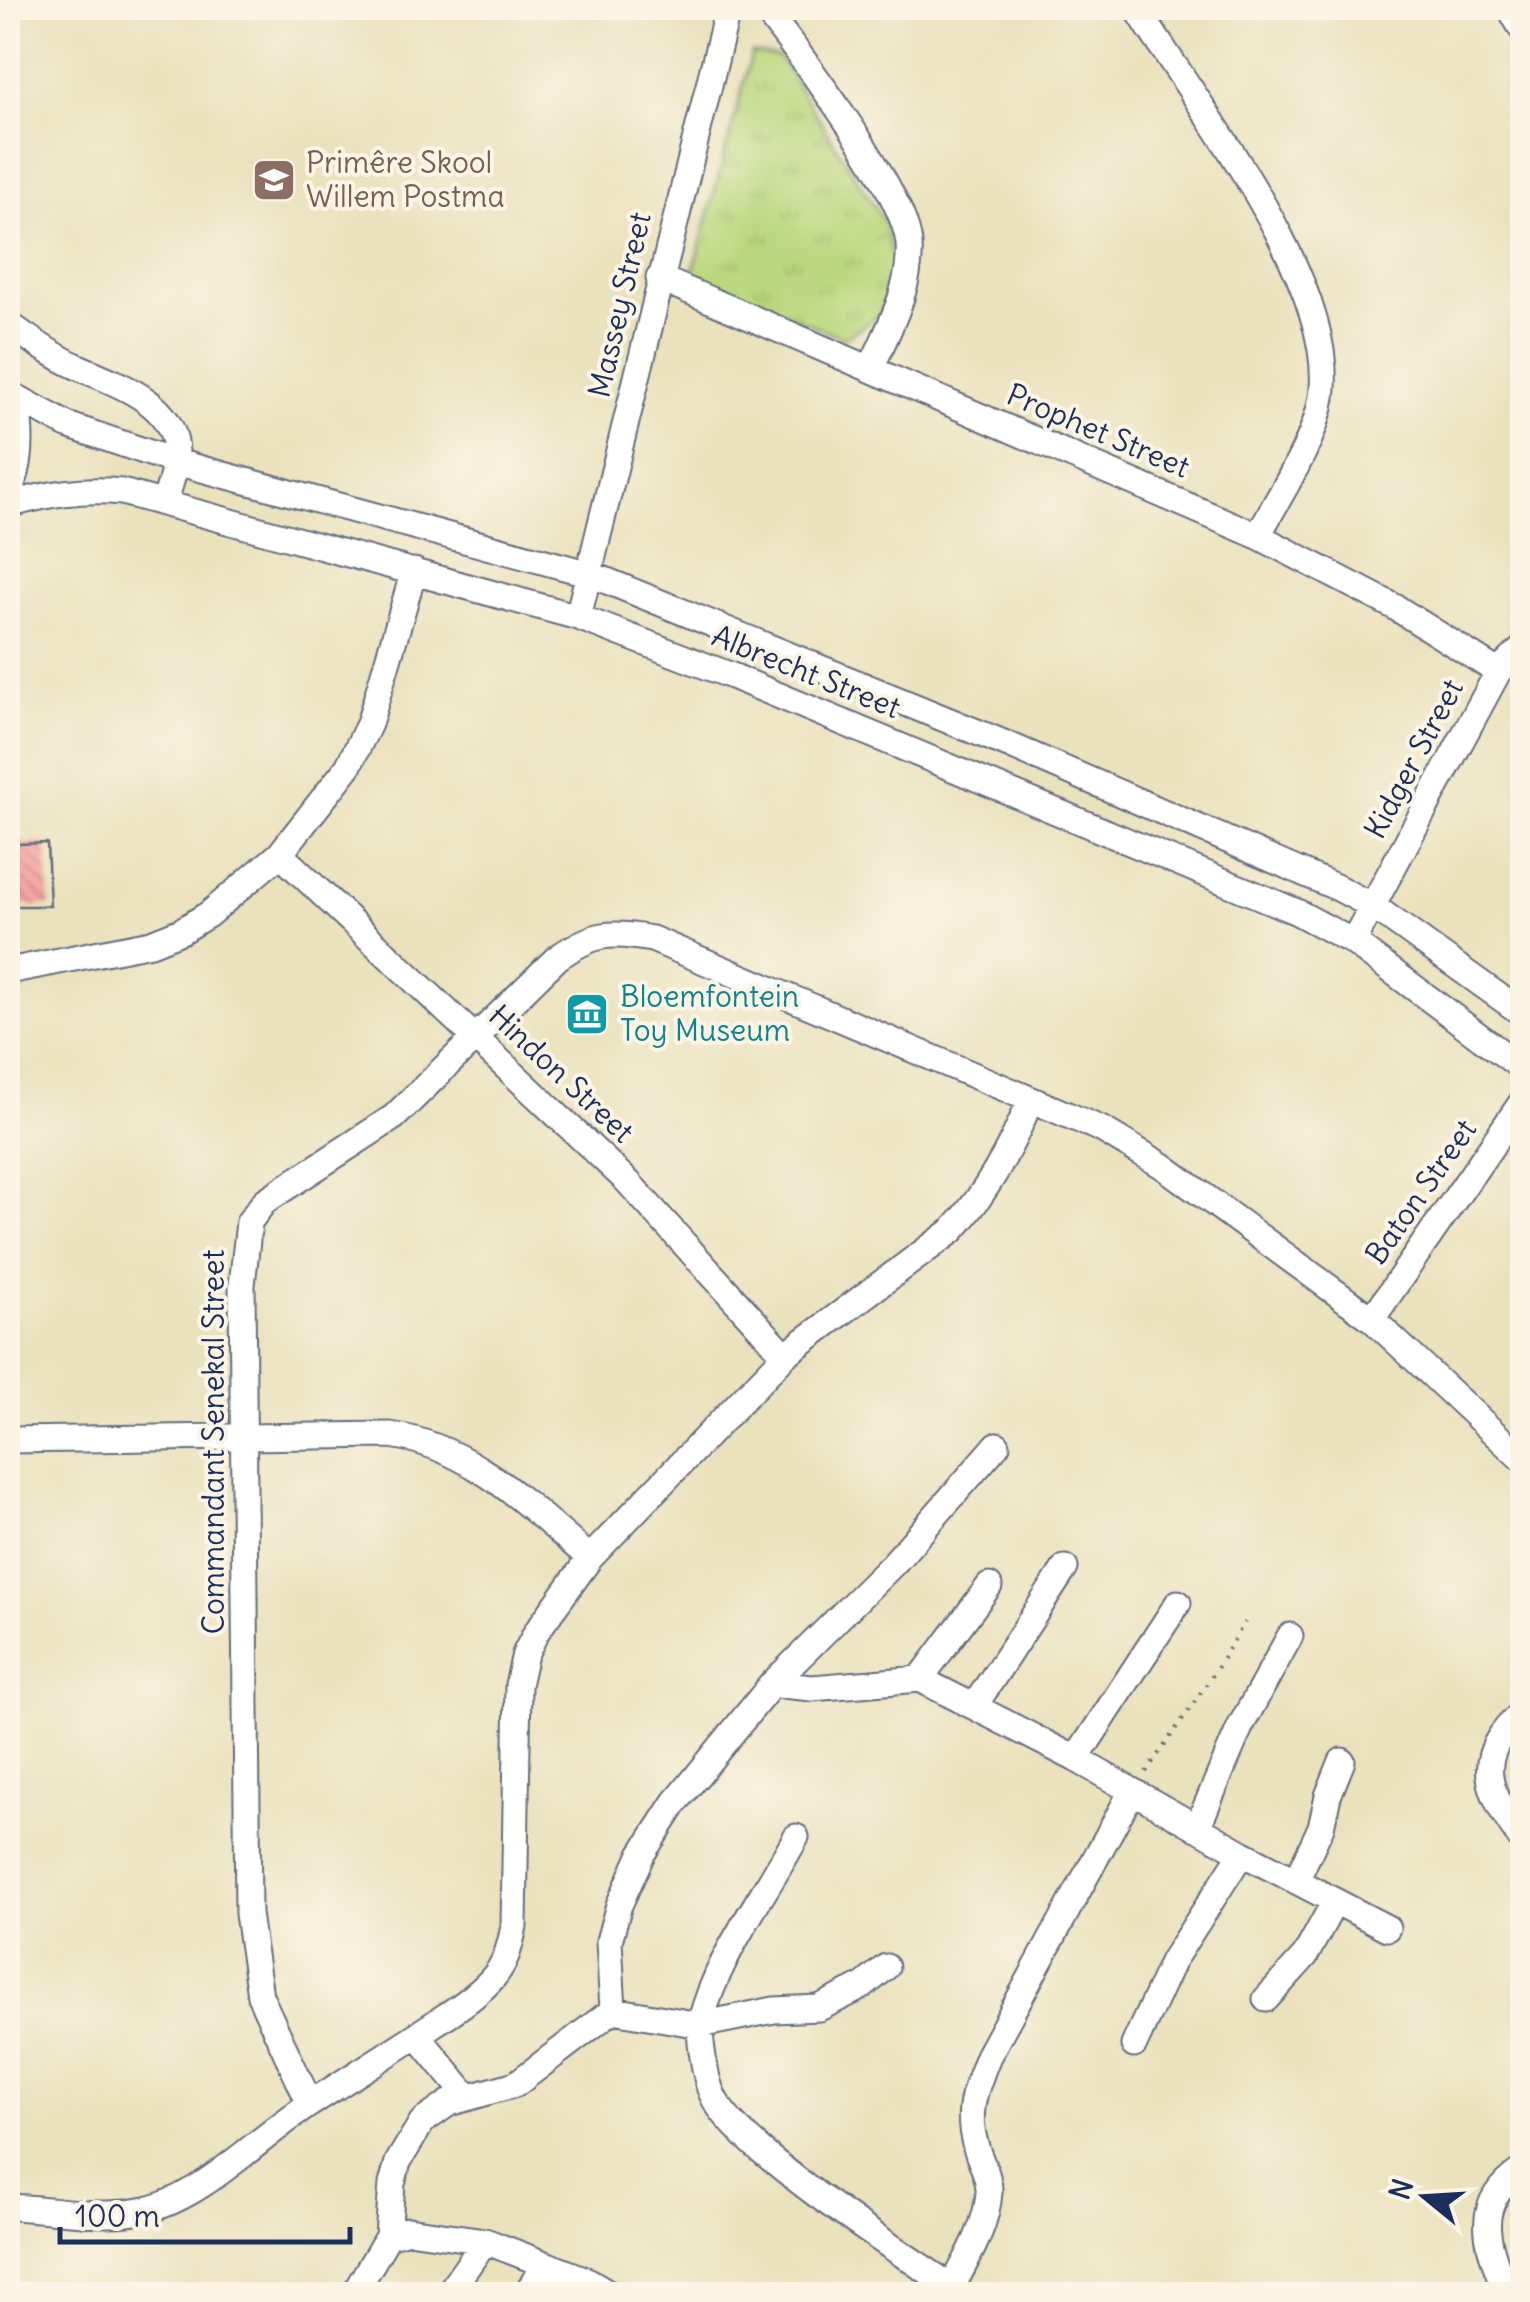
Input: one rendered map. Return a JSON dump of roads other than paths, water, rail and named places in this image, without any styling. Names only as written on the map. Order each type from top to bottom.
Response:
[{"type":"street","name":"Massey Street","points":[[578,617],[728,8]]},
{"type":"street","points":[[764,8],[814,74],[889,190],[906,225],[907,270],[898,307],[870,368]]},
{"type":"street","points":[[1136,8],[1232,152],[1292,261],[1313,310],[1323,373],[1322,398],[1314,427],[1258,536]]},
{"type":"street","points":[[1510,8],[1522,29]]},
{"type":"street","name":"Prophet Street","points":[[659,278],[1258,536],[1395,606],[1498,672]]},
{"type":"street","points":[[8,324],[69,363],[124,386],[153,404],[167,422],[176,462],[164,503]]},
{"type":"street","points":[[8,494],[17,473],[19,450],[10,392]]},
{"type":"street","name":"Albrecht Street","points":[[10,392],[67,425],[176,462],[590,574],[1011,746],[1321,880],[1374,907],[1522,1014]]},
{"type":"street","name":"Albrecht Street","points":[[8,505],[90,488],[122,492],[578,617],[732,676],[1297,912],[1353,942],[1522,1068]]},
{"type":"street","points":[[8,971],[151,943],[181,932],[209,914],[280,854],[348,767],[368,724],[414,571]]},
{"type":"street","name":"Kidger Street","points":[[1353,942],[1498,672],[1522,649]]},
{"type":"street","name":"Hindon Street","points":[[280,854],[628,1182],[784,1355]]},
{"type":"street","name":"Commandant Senekal Street","points":[[310,2104],[260,1996],[248,1914],[242,1285],[250,1222],[265,1201],[394,1117],[557,958],[584,940],[607,934],[652,939],[1103,1130],[1163,1166],[1372,1319],[1522,1459]]},
{"type":"street","points":[[8,2207],[110,2213],[144,2211],[167,2203],[219,2172],[310,2104],[467,2001],[491,1980],[510,1947],[514,1926],[518,1685],[525,1654],[537,1631],[590,1558],[784,1355],[953,1230],[994,1177],[1014,1143],[1030,1101]]},
{"type":"street","name":"Baton Street","points":[[1372,1319],[1522,1102]]},
{"type":"street","points":[[8,1440],[390,1435],[414,1438],[444,1448],[494,1478],[590,1558]]},
{"type":"street","points":[[612,2010],[609,1941],[619,1905],[642,1854],[675,1803],[772,1684],[894,1563],[997,1445]]},
{"type":"street","points":[[975,1705],[1065,1568]]},
{"type":"street","points":[[920,1679],[989,1586]]},
{"type":"street","points":[[1076,1758],[1178,1603]]},
{"type":"street","points":[[1198,1828],[1240,1727],[1290,1636]]},
{"type":"street","points":[[772,1684],[812,1688],[920,1679],[1076,1758],[1242,1853],[1387,1928]]},
{"type":"street","points":[[1522,1713],[1498,1738],[1488,1766],[1491,1788],[1522,1840]]},
{"type":"street","points":[[1296,1881],[1321,1827],[1342,1762]]},
{"type":"street","points":[[796,1837],[726,1959],[700,2025],[713,2098],[735,2126],[772,2158],[950,2291],[980,2227],[989,2189],[969,2120],[974,2092],[996,2041],[1132,1792]]},
{"type":"street","points":[[1134,2045],[1174,1960],[1242,1853]]},
{"type":"street","points":[[1266,2000],[1304,1956],[1335,1901]]},
{"type":"street","points":[[354,2294],[388,2236],[392,2184],[405,2148],[422,2122],[449,2102],[516,2084],[612,2010],[700,2025],[774,2010],[819,2008],[863,1986],[886,1968]]},
{"type":"street","points":[[417,2035],[468,2097]]},
{"type":"street","points":[[1507,2294],[1486,2232],[1487,2214],[1505,2182],[1522,2170]]},
{"type":"street","points":[[388,2236],[408,2230],[485,2241],[589,2281],[611,2294]]},
{"type":"street","points":[[448,2294],[485,2241]]},
{"type":"street","points":[[527,2294],[543,2266]]},
{"type":"place","name":"Primêre Skool Willem Postma","points":[[274,180]]},
{"type":"place","name":"Bloemfontein Toy Museum","points":[[587,1014]]}]
